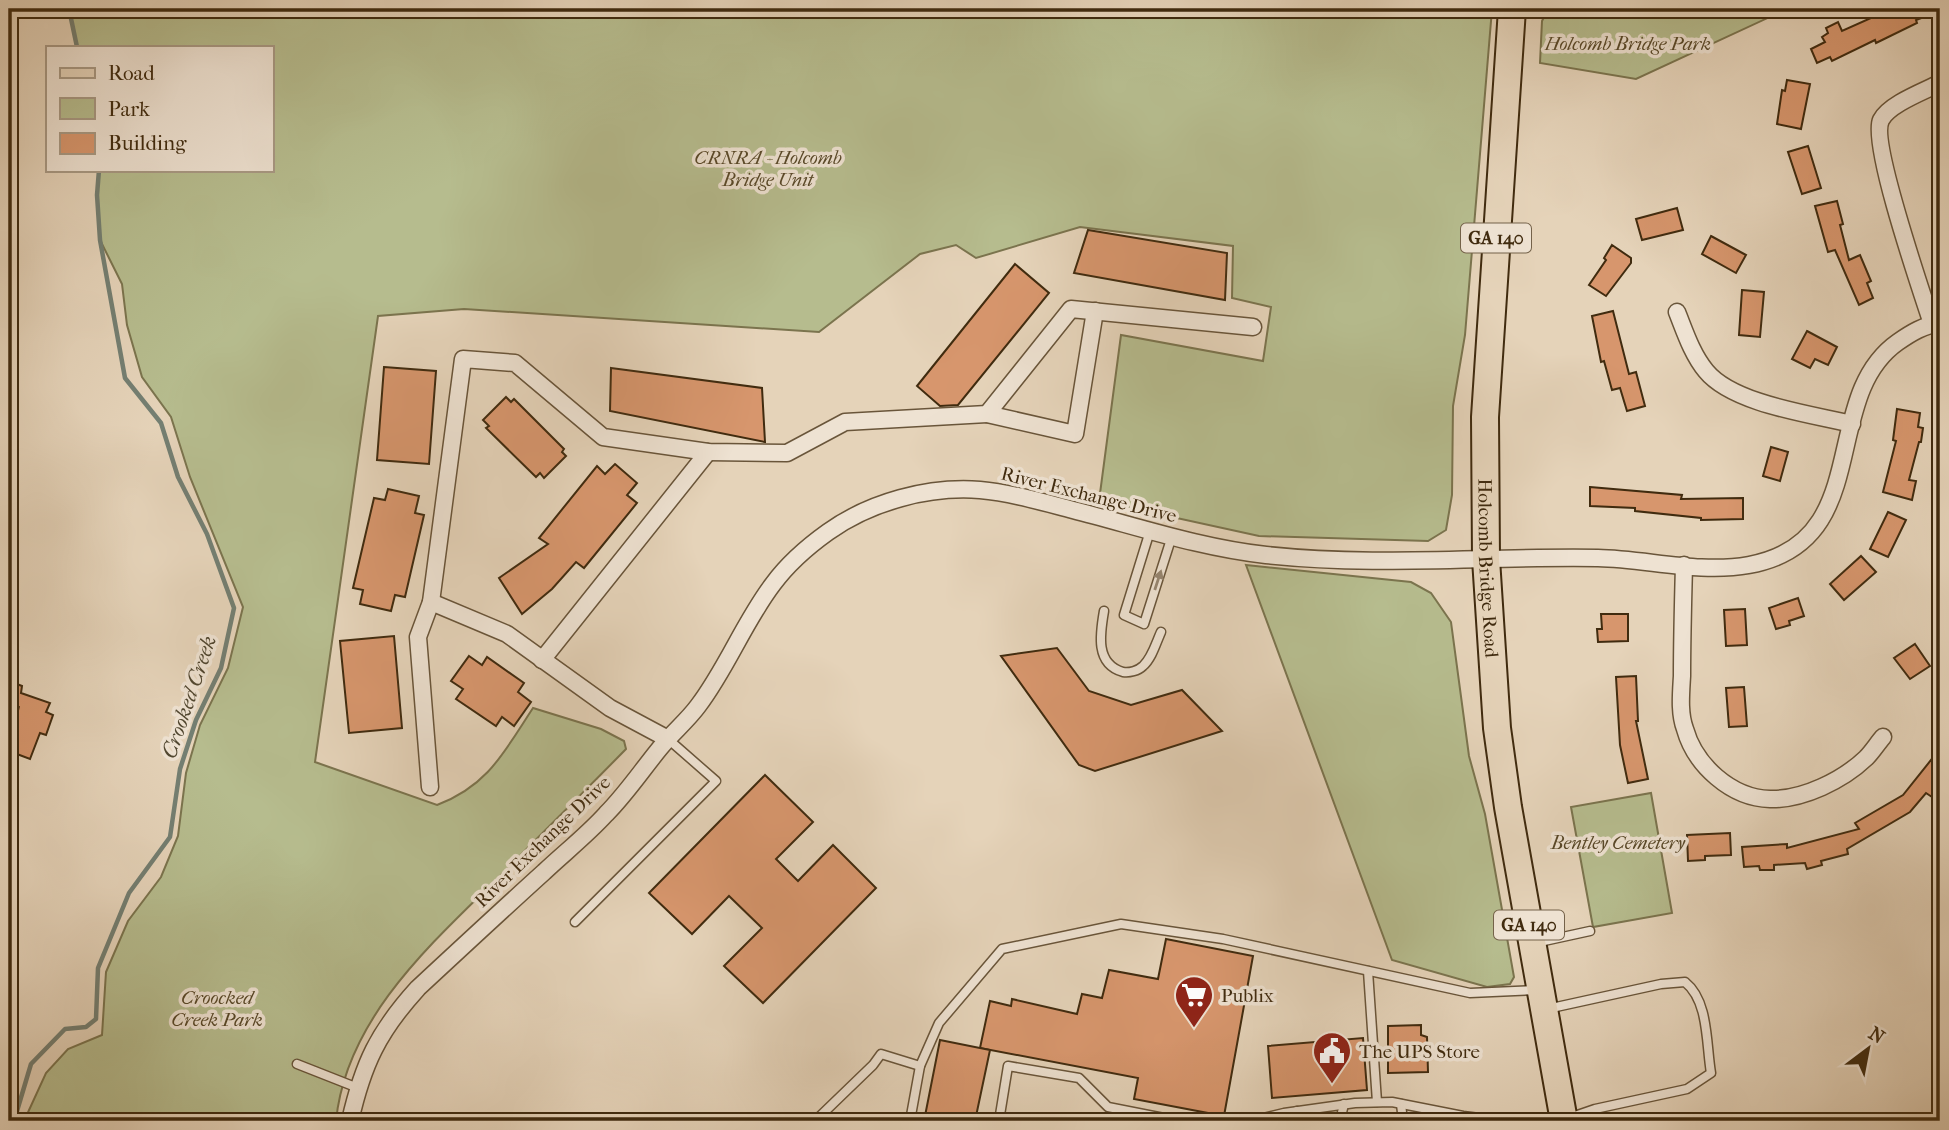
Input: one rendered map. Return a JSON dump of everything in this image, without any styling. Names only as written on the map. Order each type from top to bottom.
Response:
[{"type":"main road","name":"Holcomb Bridge Road","points":[[1512,9],[1485,417],[1486,559],[1497,728],[1508,807],[1563,1120]]},
{"type":"street","points":[[1936,324],[1888,178],[1878,133],[1881,120],[1889,111],[1940,83]]},
{"type":"street","points":[[987,414],[1071,309],[1253,327]]},
{"type":"street","points":[[430,787],[418,637],[431,602],[463,359],[515,363],[603,437],[708,452],[787,453],[845,422],[987,414],[1075,434],[1096,311]]},
{"type":"street","points":[[1677,312],[1695,355],[1707,372],[1722,386],[1743,397],[1852,424]]},
{"type":"street","name":"River Exchange Drive","points":[[350,1121],[368,1059],[399,1009],[418,988],[607,814],[699,704],[773,584],[801,554],[821,538],[867,510],[902,498],[939,491],[976,490],[1017,495],[1172,536],[1261,555],[1334,561],[1601,558],[1723,568],[1752,565],[1776,557],[1797,545],[1814,530],[1835,492],[1860,392],[1890,347],[1912,332],[1936,324]]},
{"type":"street","points":[[542,660],[708,452]]},
{"type":"street","points":[[1684,565],[1681,714],[1689,742],[1714,776],[1732,788],[1751,795],[1769,799],[1792,796],[1835,780],[1866,758],[1883,737]]},
{"type":"street","points":[[431,602],[507,634],[610,708],[668,739]]},
{"type":"lane","points":[[1151,530],[1124,615],[1144,624],[1172,536]]},
{"type":"lane","points":[[1104,611],[1100,633],[1101,653],[1113,669],[1129,673],[1142,667],[1161,632]]},
{"type":"lane","points":[[575,922],[716,781],[668,739]]},
{"type":"lane","points":[[910,1121],[920,1066],[939,1023],[1002,949],[1121,924],[1223,939],[1470,993],[1542,1000],[1685,982],[1696,990],[1705,1026],[1711,1073],[1687,1089],[1595,1109],[1563,1120],[1535,1121]]},
{"type":"lane","points":[[1532,943],[1590,931]]},
{"type":"lane","points":[[1368,971],[1377,1102]]},
{"type":"lane","points":[[815,1121],[881,1054],[920,1066]]},
{"type":"lane","points":[[297,1065],[358,1088]]},
{"type":"lane","points":[[999,1121],[1008,1066],[1079,1078],[1108,1107],[1179,1121]]},
{"type":"lane","points":[[1251,1121],[1343,1104],[1377,1102],[1498,1121]]},
{"type":"lane","points":[[1340,1121],[1343,1104]]},
{"type":"lane","points":[[1401,1104],[1403,1121]]},
{"type":"lane","points":[[1294,1121],[1297,1111]]},
{"type":"green space","points":[[69,9],[1492,9],[1465,335],[1453,406],[1452,495],[1446,530],[1428,541],[1259,536],[1099,501],[1121,335],[1263,361],[1271,307],[1232,298],[1233,246],[1080,227],[976,258],[956,245],[920,254],[819,332],[464,309],[378,316],[315,762],[437,805],[455,797],[482,778],[503,753],[533,708],[601,729],[624,741],[626,749],[448,927],[396,985],[374,1016],[356,1049],[343,1084],[336,1121],[24,1121],[46,1073],[68,1049],[102,1035],[106,972],[128,921],[161,877],[178,836],[186,773],[200,725],[228,668],[243,607],[190,477],[171,417],[142,377],[127,325],[122,284],[100,240],[97,195],[99,172],[273,172],[273,46],[77,46]]},
{"type":"green space","name":"Holcomb Bridge Park","points":[[1548,9],[1787,9],[1636,79],[1540,63],[1542,21]]},
{"type":"green space","points":[[1246,565],[1411,582],[1431,593],[1451,622],[1469,756],[1485,814],[1514,977],[1510,984],[1487,987],[1392,960]]},
{"type":"green space","name":"Bentley Cemetery","points":[[1651,793],[1672,913],[1593,927],[1571,807]]},
{"type":"building","points":[[1891,9],[1940,11],[1916,20],[1917,23],[1876,43],[1875,40],[1832,61],[1830,57],[1817,63],[1811,49],[1825,42],[1822,37],[1828,33],[1826,28],[1838,22],[1842,31]]},
{"type":"building","points":[[1787,80],[1810,84],[1801,129],[1777,124],[1782,90],[1785,91]]},
{"type":"building","points":[[1808,146],[1821,188],[1802,194],[1788,152]]},
{"type":"building","points":[[1837,201],[1849,260],[1860,255],[1871,281],[1867,283],[1873,298],[1859,305],[1835,250],[1828,252],[1815,206]]},
{"type":"building","points":[[1677,208],[1683,230],[1642,240],[1636,219]]},
{"type":"building","points":[[1088,230],[1227,253],[1225,300],[1074,273]]},
{"type":"building","points":[[1711,236],[1746,255],[1736,273],[1702,254]]},
{"type":"building","points":[[1612,245],[1631,258],[1631,263],[1606,296],[1589,285],[1606,260],[1604,258]]},
{"type":"building","points":[[1015,264],[1049,293],[958,405],[940,406],[917,386]]},
{"type":"building","points":[[1742,290],[1764,292],[1760,337],[1739,335]]},
{"type":"building","points":[[1613,311],[1629,374],[1636,372],[1645,406],[1627,411],[1620,388],[1612,390],[1604,361],[1601,362],[1592,316]]},
{"type":"building","points":[[1807,331],[1837,347],[1828,365],[1815,359],[1810,368],[1792,359]]},
{"type":"building","points":[[384,367],[436,371],[429,464],[377,460]]},
{"type":"building","points":[[611,368],[762,388],[765,442],[610,411]]},
{"type":"building","points":[[506,397],[511,402],[514,399],[564,449],[562,452],[566,456],[544,478],[540,473],[536,477],[486,428],[489,426],[483,420]]},
{"type":"building","points":[[1897,409],[1920,413],[1918,427],[1923,428],[1909,480],[1916,481],[1912,500],[1883,492],[1896,441],[1893,440]]},
{"type":"building","points":[[1771,447],[1788,452],[1780,481],[1763,476]]},
{"type":"building","points":[[615,464],[637,483],[627,495],[637,503],[584,568],[576,562],[552,589],[522,614],[499,578],[548,544],[539,538],[597,466],[605,474]]},
{"type":"building","points":[[1590,487],[1682,495],[1681,499],[1743,498],[1743,519],[1701,520],[1635,511],[1635,508],[1590,506]]},
{"type":"building","points":[[388,489],[419,496],[415,513],[424,515],[405,597],[395,595],[391,611],[360,604],[363,590],[353,588],[374,498],[385,500]]},
{"type":"building","points":[[1888,512],[1906,520],[1888,557],[1870,549]]},
{"type":"building","points":[[1861,556],[1876,572],[1844,600],[1830,584]]},
{"type":"building","points":[[1798,598],[1804,616],[1789,621],[1790,625],[1776,629],[1769,608]]},
{"type":"building","points":[[1745,609],[1747,645],[1726,646],[1724,610]]},
{"type":"building","points":[[1601,614],[1628,614],[1628,641],[1598,642],[1597,629],[1602,629]]},
{"type":"building","points":[[394,636],[402,728],[349,733],[340,641]]},
{"type":"building","points":[[1915,644],[1930,666],[1910,679],[1894,658]]},
{"type":"building","points":[[1057,648],[1089,691],[1131,705],[1182,690],[1222,731],[1095,771],[1079,765],[1001,656]]},
{"type":"building","points":[[469,656],[482,665],[487,657],[524,683],[518,692],[531,702],[514,726],[502,717],[496,726],[456,699],[463,689],[451,681]]},
{"type":"building","points":[[1636,676],[1636,721],[1648,779],[1628,783],[1620,745],[1616,677]]},
{"type":"building","points":[[9,681],[22,686],[21,693],[50,703],[46,712],[53,715],[46,735],[40,733],[30,759],[9,751],[19,706],[14,722],[9,722]]},
{"type":"building","points":[[1744,687],[1747,726],[1729,727],[1726,688]]},
{"type":"building","points":[[1931,760],[1940,767],[1940,787],[1932,797],[1926,793],[1910,812],[1847,849],[1848,854],[1821,861],[1822,865],[1807,869],[1805,863],[1774,865],[1774,870],[1760,870],[1759,866],[1744,867],[1742,847],[1787,844],[1787,848],[1859,829],[1855,823],[1903,795]]},
{"type":"building","points":[[765,775],[813,822],[776,859],[798,881],[833,845],[876,888],[763,1003],[724,966],[762,928],[729,896],[692,934],[649,893]]},
{"type":"building","points":[[1730,833],[1731,855],[1705,856],[1705,860],[1688,861],[1687,835]]},
{"type":"building","points":[[1166,939],[1253,956],[1224,1116],[1134,1099],[1138,1078],[980,1048],[990,1001],[1011,1006],[1012,999],[1077,1014],[1082,994],[1102,998],[1109,970],[1158,979]]},
{"type":"building","points":[[1421,1025],[1421,1035],[1427,1037],[1428,1072],[1388,1073],[1388,1026]]},
{"type":"building","points":[[1363,1038],[1367,1090],[1272,1098],[1268,1046]]},
{"type":"building","points":[[940,1040],[990,1050],[975,1121],[924,1121]]},
{"type":"waterway","name":"Crooked Creek","points":[[69,9],[77,46]]},
{"type":"waterway","name":"Crooked Creek","points":[[14,1121],[31,1064],[65,1029],[86,1027],[96,1019],[98,968],[129,893],[170,837],[180,769],[196,720],[221,668],[234,608],[207,534],[178,477],[161,423],[125,378],[100,240],[97,195],[99,172]]},
{"type":"place","name":"Publix","points":[[1194,1029]]},
{"type":"place","name":"The UPS Store","points":[[1332,1085]]},
{"type":"park label","name":"CRNRA - Holcomb Bridge Unit","points":[[768,168]]},
{"type":"park label","name":"Croocked Creek Park","points":[[217,1008]]}]
